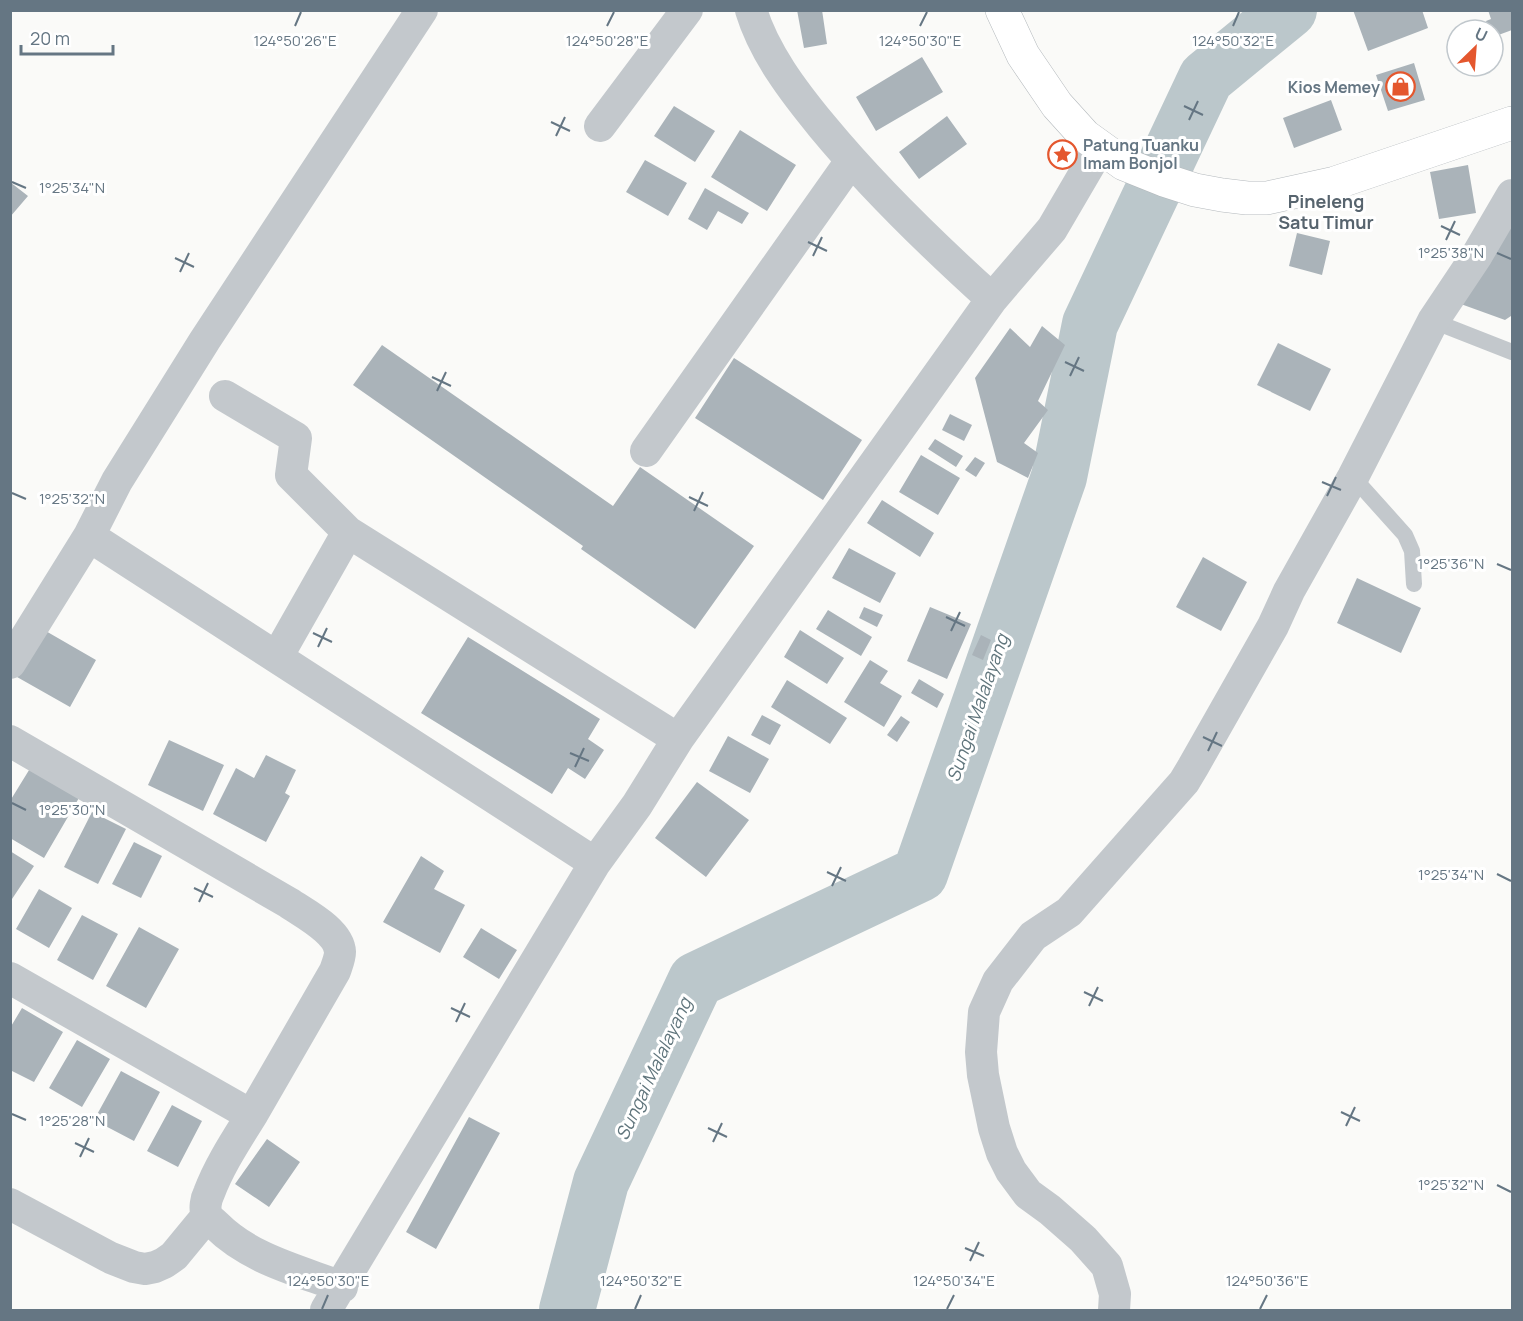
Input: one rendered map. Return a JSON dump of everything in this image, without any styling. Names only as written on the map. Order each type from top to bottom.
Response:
[{"type":"highway","points":[[1002,10],[1023,55],[1057,105],[1085,136],[1112,155],[1164,180],[1195,190],[1247,198],[1267,198],[1335,183],[1512,123]]},
{"type":"street","points":[[10,663],[89,536],[117,481],[205,340],[422,10]]},
{"type":"street","points":[[600,126],[687,10]]},
{"type":"street","points":[[751,10],[757,27],[797,96],[851,161],[935,247],[992,300]]},
{"type":"street","points":[[10,741],[289,903],[324,927],[337,940],[340,950],[335,971],[229,1151],[206,1200],[207,1216],[228,1237],[334,1299],[595,862],[637,805],[678,740],[992,300],[1112,155]]},
{"type":"street","points":[[646,451],[851,161]]},
{"type":"street","points":[[1114,1311],[1115,1294],[1107,1266],[1083,1239],[1028,1194],[1002,1154],[993,1128],[982,1075],[984,1012],[998,981],[1033,936],[1069,912],[1184,782],[1208,744],[1268,636],[1289,591],[1353,477],[1433,321],[1477,255],[1512,195]]},
{"type":"street","points":[[225,396],[296,438],[291,475],[348,532],[678,740]]},
{"type":"street","points":[[277,657],[348,532]]},
{"type":"street","points":[[89,536],[595,862]]},
{"type":"street","points":[[10,978],[251,1115]]},
{"type":"street","points":[[10,1204],[111,1258],[145,1269],[164,1263],[174,1256],[207,1216]]},
{"type":"lane","points":[[1433,321],[1512,352]]},
{"type":"lane","points":[[1353,477],[1405,536],[1413,557],[1414,584]]},
{"type":"building","points":[[797,10],[822,10],[827,44],[804,48]]},
{"type":"building","points":[[1353,10],[1422,10],[1428,28],[1368,51]]},
{"type":"building","points":[[1488,10],[1512,10],[1512,30],[1505,33],[1505,18],[1491,18]]},
{"type":"building","points":[[922,57],[943,92],[876,131],[856,97]]},
{"type":"building","name":"Kios Memey","points":[[1414,63],[1425,100],[1388,111],[1376,75]]},
{"type":"building","points":[[1331,100],[1342,130],[1294,148],[1283,118]]},
{"type":"building","points":[[674,106],[715,131],[695,162],[654,136]]},
{"type":"building","points":[[947,116],[967,144],[919,179],[899,152]]},
{"type":"building","points":[[740,130],[796,165],[767,211],[711,177]]},
{"type":"building","points":[[645,160],[687,183],[668,216],[626,192]]},
{"type":"building","points":[[1468,165],[1476,213],[1439,219],[1430,172]]},
{"type":"building","points":[[10,182],[28,196],[10,217]]},
{"type":"building","points":[[705,188],[749,213],[742,224],[718,211],[707,230],[688,219]]},
{"type":"building","points":[[1512,225],[1512,316],[1505,320],[1458,303]]},
{"type":"building","points":[[1297,233],[1330,241],[1322,275],[1289,266]]},
{"type":"building","points":[[1042,326],[1065,345],[1038,401],[1048,410],[1024,443],[1038,453],[1028,478],[997,462],[975,378],[1010,328],[1030,347]]},
{"type":"building","points":[[1278,343],[1331,369],[1310,411],[1257,385]]},
{"type":"building","points":[[382,345],[613,506],[640,467],[754,546],[695,629],[581,549],[583,546],[353,385]]},
{"type":"building","points":[[734,358],[862,440],[823,500],[695,418]]},
{"type":"building","points":[[950,414],[972,425],[964,441],[942,430]]},
{"type":"building","points":[[935,439],[963,456],[956,467],[928,449]]},
{"type":"building","points":[[921,455],[960,478],[938,515],[899,492]]},
{"type":"building","points":[[975,457],[985,463],[976,477],[965,470]]},
{"type":"building","points":[[882,500],[934,533],[920,557],[867,523]]},
{"type":"building","points":[[849,548],[896,573],[880,603],[832,578]]},
{"type":"building","points":[[1203,557],[1247,582],[1221,631],[1176,607]]},
{"type":"building","points":[[1357,578],[1421,608],[1401,653],[1337,623]]},
{"type":"building","points":[[864,607],[883,615],[877,627],[859,618]]},
{"type":"building","points":[[930,607],[971,624],[947,679],[907,661]]},
{"type":"building","points":[[828,610],[872,637],[861,656],[816,629]]},
{"type":"building","points":[[44,630],[96,660],[70,707],[17,677]]},
{"type":"building","points":[[800,630],[844,658],[827,684],[784,657]]},
{"type":"building","points":[[981,635],[991,640],[983,660],[972,655]]},
{"type":"building","points":[[468,637],[600,719],[588,739],[604,750],[585,779],[568,768],[552,794],[421,713]]},
{"type":"building","points":[[870,660],[888,671],[880,683],[902,696],[884,727],[844,702]]},
{"type":"building","points":[[919,679],[944,694],[937,708],[911,693]]},
{"type":"building","points":[[787,680],[847,718],[830,744],[771,707]]},
{"type":"building","points":[[762,715],[781,725],[770,745],[751,735]]},
{"type":"building","points":[[901,716],[910,722],[897,742],[887,735]]},
{"type":"building","points":[[728,736],[769,759],[750,793],[709,771]]},
{"type":"building","points":[[169,740],[224,765],[203,811],[148,785]]},
{"type":"building","points":[[266,755],[296,770],[285,793],[290,796],[266,842],[213,814],[236,768],[254,778]]},
{"type":"building","points":[[34,762],[83,791],[44,858],[10,838],[10,801]]},
{"type":"building","points":[[697,782],[749,820],[706,877],[655,838]]},
{"type":"building","points":[[92,812],[126,829],[98,884],[64,867]]},
{"type":"building","points":[[134,842],[162,856],[141,898],[112,884]]},
{"type":"building","points":[[10,851],[34,866],[10,902]]},
{"type":"building","points":[[421,856],[444,871],[434,889],[465,905],[440,953],[383,922]]},
{"type":"building","points":[[39,889],[72,908],[49,948],[16,929]]},
{"type":"building","points":[[82,915],[118,934],[93,980],[57,960]]},
{"type":"building","points":[[139,927],[179,949],[146,1008],[106,986]]},
{"type":"building","points":[[481,928],[517,950],[499,979],[463,957]]},
{"type":"building","points":[[22,1008],[63,1032],[34,1082],[10,1070],[10,1028]]},
{"type":"building","points":[[77,1040],[110,1059],[82,1107],[49,1088]]},
{"type":"building","points":[[121,1071],[160,1092],[134,1141],[94,1120]]},
{"type":"building","points":[[172,1105],[202,1121],[178,1167],[147,1151]]},
{"type":"building","points":[[469,1117],[500,1133],[436,1249],[406,1232]]},
{"type":"building","points":[[267,1139],[300,1162],[269,1207],[235,1184]]},
{"type":"waterway","name":"Sungai Malalayang","points":[[567,1310],[601,1182],[696,980],[920,874],[1059,477],[1090,324],[1206,78],[1289,10]]},
{"type":"place","name":"Kios Memey","points":[[1401,87]]},
{"type":"place","name":"Patung Tuanku Imam Bonjol","points":[[1062,154]]},
{"type":"district","name":"Pineleng Satu Timur","points":[[1326,212]]}]
